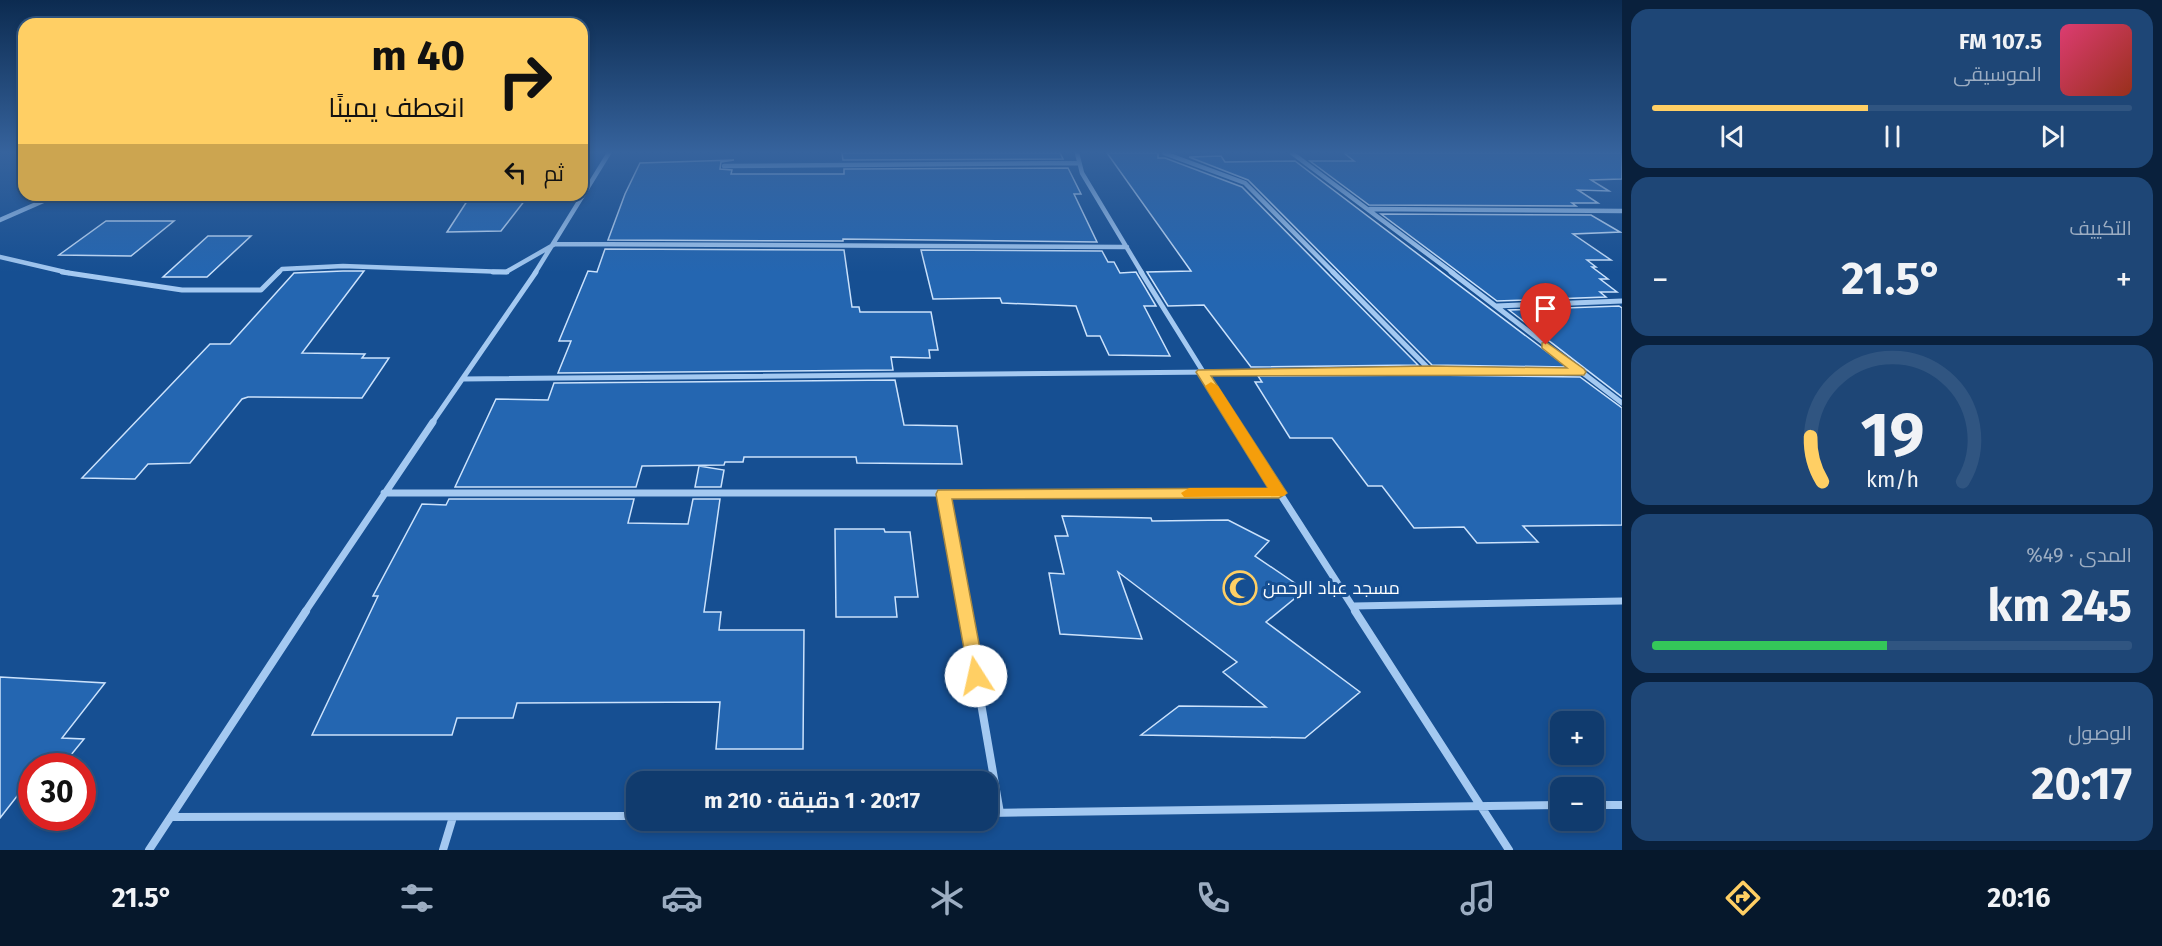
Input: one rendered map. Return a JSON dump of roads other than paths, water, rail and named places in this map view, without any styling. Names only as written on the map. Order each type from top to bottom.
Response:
[{"type":"street","points":[[1094,193],[1202,372],[1509,850]]},
{"type":"street","points":[[1255,193],[1430,370]]},
{"type":"street","points":[[1347,193],[1622,403]]},
{"type":"street","points":[[0,220],[43,201]]},
{"type":"street","points":[[149,850],[384,493],[555,244],[581,201]]},
{"type":"street","points":[[1369,209],[1622,211]]},
{"type":"street","points":[[0,257],[38,267],[184,290],[261,291],[282,270],[343,266],[507,272],[555,244],[1127,247]]},
{"type":"street","points":[[1495,306],[1622,302]]},
{"type":"street","points":[[463,379],[1430,370],[1580,372]]},
{"type":"street","points":[[384,493],[1279,493]]},
{"type":"street","points":[[944,494],[1000,813],[1550,805]]},
{"type":"street","points":[[1354,606],[1622,601]]},
{"type":"street","points":[[1604,805],[1622,805]]},
{"type":"street","points":[[172,817],[626,816]]},
{"type":"street","points":[[443,850],[453,817]]},
{"type":"place","name":"مسجد عباد الرحمن","points":[[1240,588]]}]
